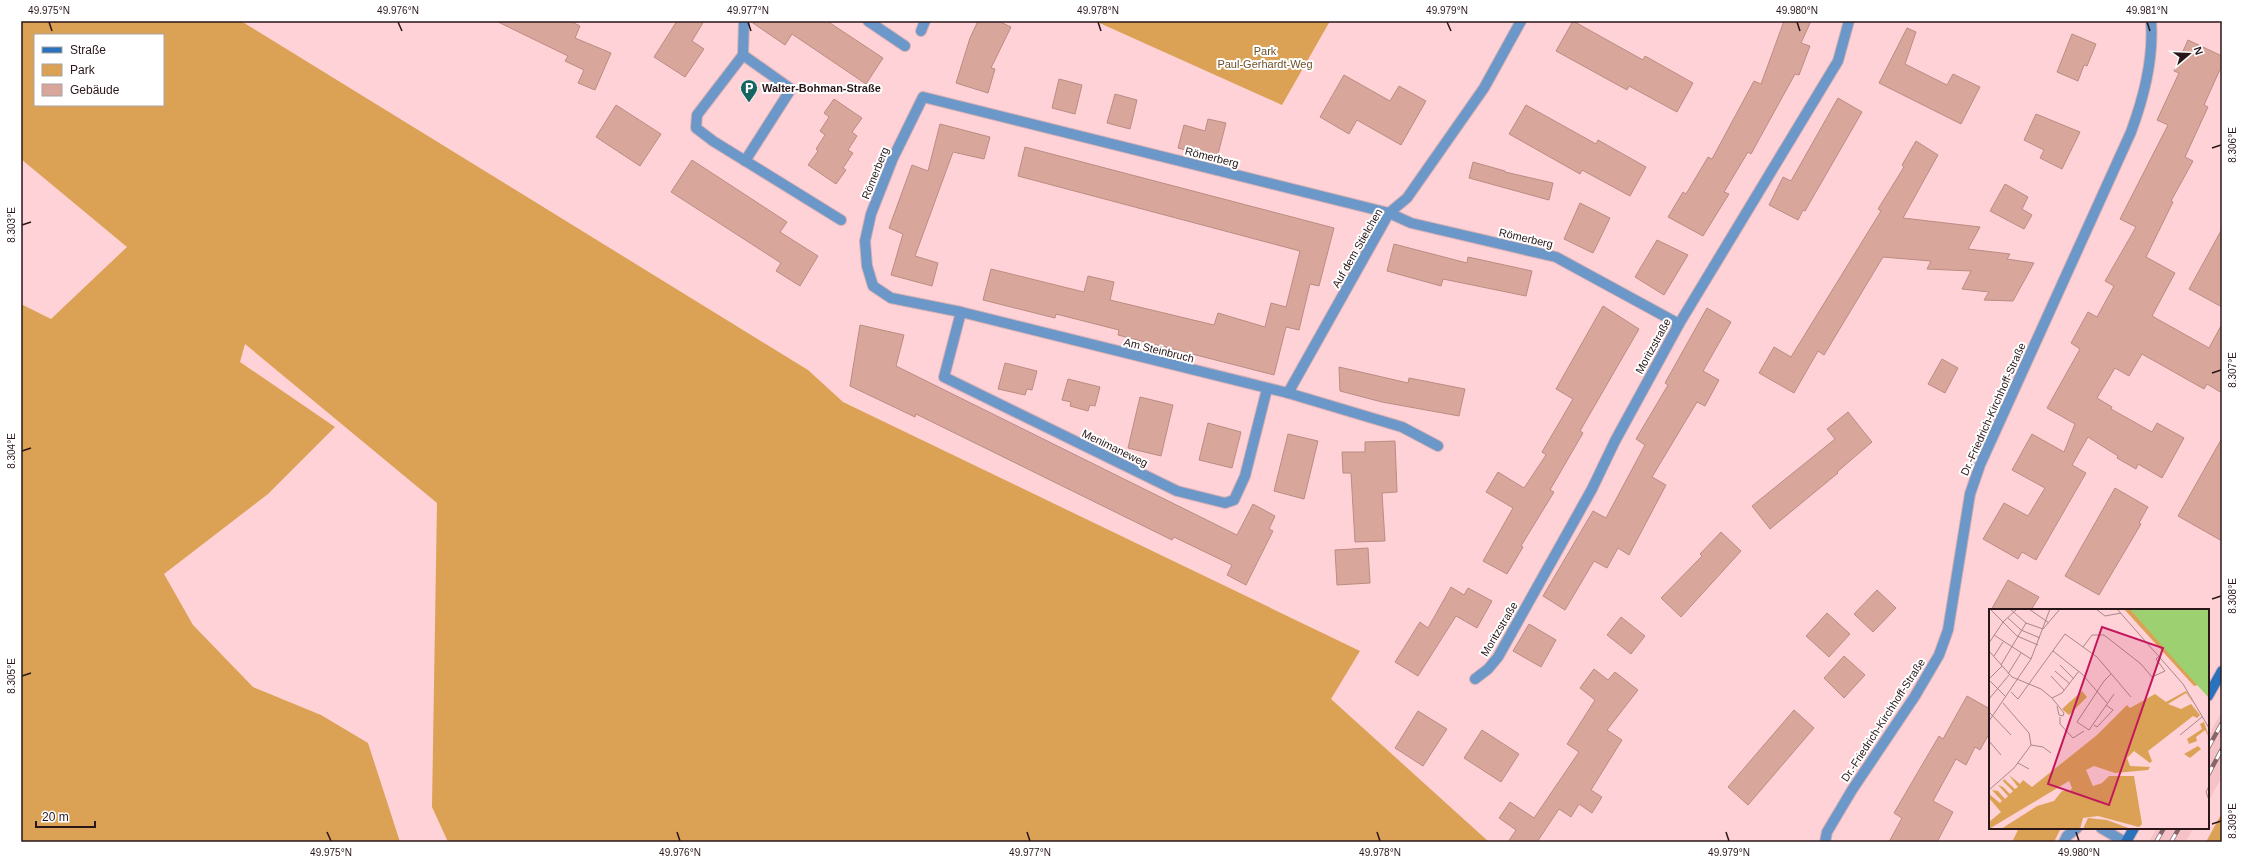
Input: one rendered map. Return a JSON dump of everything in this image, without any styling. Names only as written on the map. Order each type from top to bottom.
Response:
[{"type":"main road","points":[[2209,694],[2222,671]]},
{"type":"main road","points":[[2126,842],[2133,829]]},
{"type":"street","points":[[744,21],[743,55],[697,115],[696,128],[745,161],[841,220]]},
{"type":"street","points":[[868,21],[905,46]]},
{"type":"street","points":[[921,31],[925,21]]},
{"type":"street","name":"Auf dem Stielchen","points":[[1288,393],[1389,214],[1407,198],[1484,88],[1521,21]]},
{"type":"street","name":"Moritzstraße","points":[[1475,679],[1488,669],[1498,658],[1592,489],[1615,441],[1679,324],[1838,61],[1849,21]]},
{"type":"street","name":"Dr.-Friedrich-Kirchhoff-Straße","points":[[1825,842],[1827,832],[1848,796],[1919,689],[1939,655],[1948,630],[1970,494],[1998,425],[2131,132],[2146,82],[2152,31],[2151,21]]},
{"type":"street","points":[[743,55],[791,89],[745,161]]},
{"type":"street","name":"Römerberg","points":[[873,286],[867,266],[865,241],[871,214],[893,158],[923,97],[1389,214],[1411,223],[1556,257],[1679,324]]},
{"type":"street","name":"Am Steinbruch","points":[[873,286],[891,298],[961,312],[1288,393],[1402,427],[1438,446]]},
{"type":"street","name":"Menimaneweg","points":[[961,312],[944,377],[1177,491],[1218,502],[1228,503],[1234,500],[1245,476],[1267,389]]},
{"type":"street","points":[[2064,842],[2067,836],[2076,829]]},
{"type":"street","points":[[2103,829],[2126,842]]},
{"type":"shaded area","points":[[2222,711],[2222,777],[2209,800],[2209,735]]},
{"type":"shaded area","points":[[2156,829],[2192,829],[2186,842],[2149,842]]},
{"type":"green space","points":[[21,21],[241,21],[808,370],[843,402],[1360,651],[1331,699],[1489,842],[448,842],[432,807],[437,503],[245,344],[240,362],[335,427],[268,494],[164,574],[193,625],[253,687],[321,715],[368,743],[400,842],[21,842],[21,304],[51,319],[127,247],[21,159]]},
{"type":"green space","name":"Park Paul-Gerhardt-Weg","points":[[1095,21],[1330,21],[1282,105]]},
{"type":"green space","points":[[2222,813],[2222,842],[2206,842]]},
{"type":"green space","points":[[2018,829],[2060,829],[2054,842],[2012,842]]},
{"type":"building","points":[[496,21],[570,21],[580,26],[575,38],[611,53],[595,90],[578,83],[584,70],[565,61],[568,56]]},
{"type":"building","points":[[677,21],[704,21],[692,41],[704,49],[685,77],[654,57]]},
{"type":"building","points":[[750,21],[827,21],[883,58],[866,84],[792,34],[785,45]]},
{"type":"building","points":[[978,21],[998,21],[1011,27],[991,68],[995,69],[988,93],[956,83],[970,38]]},
{"type":"building","points":[[1573,21],[1643,60],[1645,56],[1693,83],[1677,112],[1629,86],[1627,90],[1556,51]]},
{"type":"building","points":[[1784,21],[1811,21],[1801,43],[1810,46],[1799,75],[1795,74],[1751,154],[1748,152],[1724,192],[1729,194],[1703,236],[1668,217],[1683,192],[1686,194],[1708,157],[1712,159],[1754,81],[1761,84]]},
{"type":"building","points":[[1907,28],[1916,32],[1905,64],[1947,85],[1953,74],[1980,87],[1961,124],[1879,83]]},
{"type":"building","points":[[2072,34],[2096,44],[2087,66],[2084,65],[2078,81],[2057,72]]},
{"type":"building","points":[[2188,40],[2222,56],[2222,65],[2204,105],[2208,107],[2185,157],[2193,161],[2171,201],[2173,202],[2146,257],[2175,273],[2152,316],[2209,348],[2222,324],[2222,393],[2207,384],[2204,389],[2142,354],[2129,376],[2115,368],[2097,398],[2112,407],[2111,409],[2152,432],[2157,423],[2184,438],[2162,478],[2138,464],[2136,469],[2117,458],[2118,456],[2088,437],[2072,465],[2086,473],[2036,560],[2022,552],[2018,559],[1983,539],[2004,503],[2028,516],[2045,488],[2012,470],[2032,434],[2064,452],[2075,424],[2047,408],[2080,349],[2071,343],[2088,312],[2097,317],[2114,286],[2105,281],[2136,227],[2120,219],[2168,125],[2157,120],[2179,73],[2174,71]]},
{"type":"building","points":[[1344,75],[1390,101],[1399,86],[1426,101],[1401,145],[1357,120],[1349,134],[1320,117]]},
{"type":"building","points":[[1059,79],[1082,85],[1075,114],[1052,108]]},
{"type":"building","points":[[1115,94],[1137,100],[1130,129],[1107,123]]},
{"type":"building","points":[[1838,98],[1862,112],[1805,211],[1803,210],[1798,220],[1769,205],[1783,177],[1791,181]]},
{"type":"building","points":[[834,99],[862,118],[852,132],[857,136],[848,150],[853,153],[843,168],[846,170],[836,184],[808,165],[818,151],[816,149],[825,135],[820,131],[829,117],[824,113]]},
{"type":"building","points":[[616,105],[661,134],[640,166],[596,137]]},
{"type":"building","points":[[1526,105],[1596,144],[1598,140],[1646,167],[1630,196],[1582,170],[1580,174],[1509,134]]},
{"type":"building","points":[[2036,114],[2080,132],[2062,169],[2040,158],[2044,150],[2024,140]]},
{"type":"building","points":[[1208,119],[1226,123],[1217,158],[1178,148],[1184,125],[1205,131]]},
{"type":"building","points":[[940,124],[990,137],[984,159],[953,152],[915,256],[938,263],[932,286],[891,275],[903,234],[889,228],[912,165],[928,171]]},
{"type":"building","points":[[1916,141],[1938,155],[1903,218],[1980,227],[1968,249],[2010,254],[2007,259],[2034,263],[2013,301],[1984,300],[1989,292],[1962,289],[1971,271],[1927,269],[1931,261],[1883,257],[1824,355],[1818,351],[1794,393],[1759,373],[1774,347],[1791,357],[1881,211],[1878,209],[1904,167],[1902,165]]},
{"type":"building","points":[[1025,147],[1334,228],[1319,286],[1310,284],[1299,330],[1286,327],[1274,375],[1118,335],[1119,330],[1056,314],[1055,318],[983,300],[991,269],[1084,292],[1088,276],[1114,282],[1110,300],[1214,325],[1218,313],[1265,327],[1271,303],[1286,307],[1300,251],[1018,176]]},
{"type":"building","points":[[692,160],[787,222],[780,232],[818,256],[800,286],[776,271],[781,263],[671,192]]},
{"type":"building","points":[[1473,162],[1505,172],[1553,183],[1549,200],[1469,178]]},
{"type":"building","points":[[2005,184],[2028,197],[2022,209],[2032,215],[2024,229],[1990,211]]},
{"type":"building","points":[[1580,203],[1610,218],[1593,253],[1564,239]]},
{"type":"building","points":[[2222,229],[2222,307],[2189,289]]},
{"type":"building","points":[[1657,240],[1688,255],[1664,295],[1635,277]]},
{"type":"building","points":[[1394,244],[1467,263],[1468,257],[1532,271],[1526,296],[1443,279],[1441,286],[1387,271]]},
{"type":"building","points":[[1603,306],[1639,329],[1580,431],[1583,433],[1550,490],[1554,492],[1521,546],[1523,547],[1507,574],[1483,561],[1513,508],[1486,492],[1498,472],[1524,488],[1546,455],[1542,452],[1573,399],[1556,389]]},
{"type":"building","points":[[1707,308],[1731,322],[1703,371],[1719,380],[1705,406],[1697,402],[1652,477],[1666,485],[1629,555],[1618,548],[1607,568],[1594,561],[1565,610],[1543,596],[1593,511],[1606,518],[1645,445],[1636,439],[1668,385],[1665,383]]},
{"type":"building","points":[[860,325],[904,335],[896,366],[1237,535],[1253,504],[1275,516],[1269,529],[1273,531],[1246,585],[1227,575],[1232,565],[1174,537],[1172,540],[916,414],[915,417],[850,386]]},
{"type":"building","points":[[1942,359],[1958,368],[1945,393],[1928,384]]},
{"type":"building","points":[[1005,363],[1037,371],[1032,390],[1027,389],[1025,395],[998,389]]},
{"type":"building","points":[[1339,367],[1408,383],[1409,378],[1465,389],[1459,416],[1382,402],[1340,391]]},
{"type":"building","points":[[1068,379],[1100,387],[1095,406],[1090,405],[1088,411],[1070,406],[1071,402],[1062,400]]},
{"type":"building","points":[[1140,397],[1173,405],[1161,456],[1128,448]]},
{"type":"building","points":[[1848,412],[1872,442],[1837,472],[1838,473],[1770,529],[1752,506],[1835,439],[1827,429]]},
{"type":"building","points":[[1208,423],[1241,432],[1232,468],[1199,460]]},
{"type":"building","points":[[1288,434],[1318,441],[1304,499],[1274,491]]},
{"type":"building","points":[[2222,438],[2222,541],[2178,516]]},
{"type":"building","points":[[1395,441],[1397,492],[1382,493],[1385,541],[1355,542],[1351,473],[1343,473],[1342,452],[1365,452],[1365,442]]},
{"type":"building","points":[[2115,488],[2148,507],[2139,523],[2141,524],[2099,595],[2065,576]]},
{"type":"building","points":[[1721,532],[1741,551],[1681,617],[1661,598],[1702,556],[1700,554]]},
{"type":"building","points":[[1368,548],[1370,583],[1337,585],[1335,550]]},
{"type":"building","points":[[2008,580],[2039,597],[2032,609],[1992,609]]},
{"type":"building","points":[[1451,587],[1464,595],[1468,588],[1492,601],[1477,628],[1456,616],[1418,676],[1395,662],[1420,622],[1428,628]]},
{"type":"building","points":[[1877,590],[1896,608],[1873,632],[1854,614]]},
{"type":"building","points":[[1827,613],[1850,634],[1829,657],[1806,636]]},
{"type":"building","points":[[1621,617],[1645,636],[1631,654],[1607,635]]},
{"type":"building","points":[[1529,624],[1556,640],[1541,667],[1513,651]]},
{"type":"building","points":[[1844,656],[1865,675],[1844,698],[1824,678]]},
{"type":"building","points":[[1594,669],[1608,680],[1615,672],[1638,690],[1607,730],[1622,740],[1591,790],[1602,797],[1592,813],[1579,804],[1571,817],[1559,809],[1537,842],[1508,842],[1516,830],[1499,818],[1510,802],[1534,818],[1579,752],[1567,744],[1595,700],[1580,688]]},
{"type":"building","points":[[1967,696],[1989,708],[1989,734],[1980,750],[1975,747],[1966,765],[1956,759],[1933,801],[1953,812],[1937,842],[1889,842],[1902,818],[1894,813],[1939,736],[1943,739]]},
{"type":"building","points":[[1794,710],[1814,728],[1748,805],[1728,787]]},
{"type":"building","points":[[1418,711],[1447,729],[1423,766],[1395,748]]},
{"type":"building","points":[[1482,730],[1519,754],[1501,782],[1464,758]]},
{"type":"railway","points":[[2209,746],[2222,723]]},
{"type":"railway","points":[[2209,773],[2222,749]]},
{"type":"railway","points":[[2156,842],[2163,829]]},
{"type":"railway","points":[[2171,842],[2178,829]]},
{"type":"place","name":"Walter-Bohman-Straße","points":[[749,103]]}]
